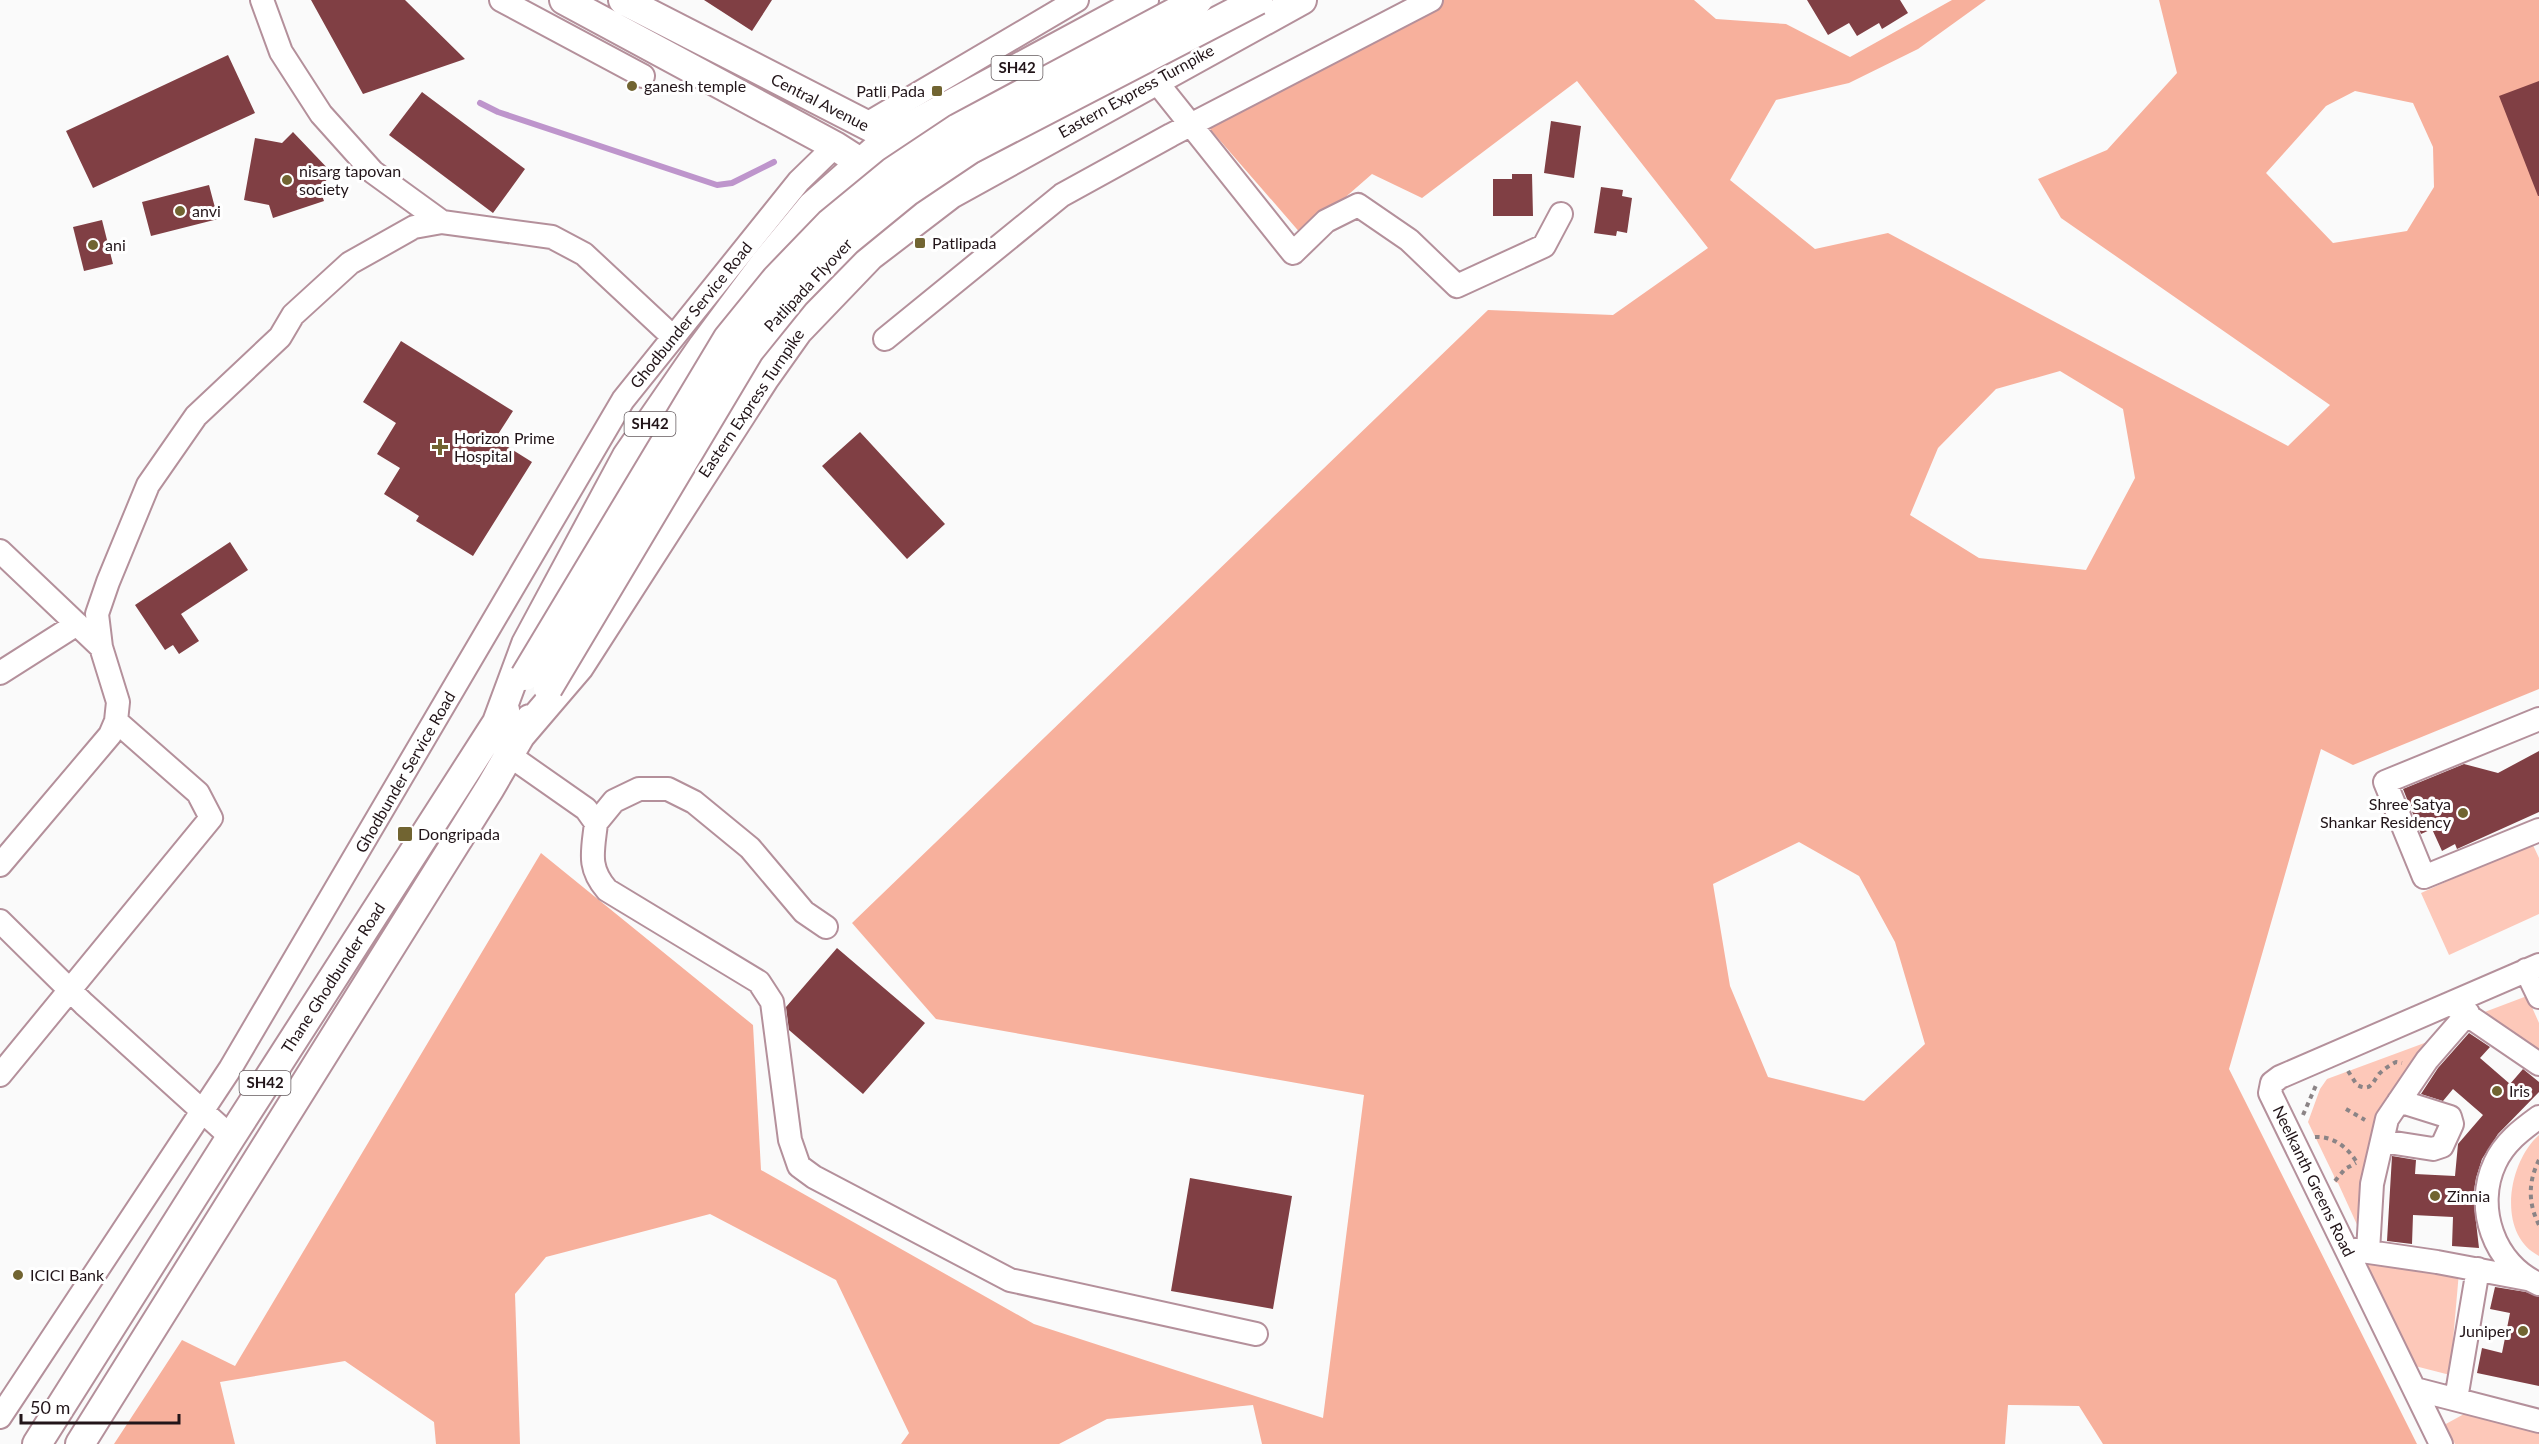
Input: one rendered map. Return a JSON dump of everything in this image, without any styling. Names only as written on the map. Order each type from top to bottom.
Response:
[{"type":"main road","name":"Central Avenue","points":[[564,0],[835,146],[862,162],[927,211]]},
{"type":"main road","name":"Central Avenue","points":[[623,0],[890,137],[951,194]]},
{"type":"main road","name":"SH42","points":[[508,739],[526,644],[627,456],[703,346],[764,264],[812,206],[890,137],[1144,0]]},
{"type":"main road","name":"Patlipada Flyover","points":[[508,739],[537,682],[728,338],[776,279],[830,223],[892,172],[958,128],[1198,0]]},
{"type":"main road","name":"Patlipada Flyover","points":[[537,682],[749,351],[795,294],[847,241],[907,192],[971,149],[1258,0]]},
{"type":"main road","name":"Eastern Express Turnpike","points":[[508,739],[579,667],[764,379],[798,331],[870,256],[951,194],[1302,0]]},
{"type":"main road","name":"Thane Ghodbunder Road","points":[[37,1444],[231,1137],[508,739]]},
{"type":"main road","name":"Thane Ghodbunder Road","points":[[80,1444],[508,739]]},
{"type":"street","points":[[262,0],[281,52],[321,114],[373,172],[442,222]]},
{"type":"street","points":[[501,0],[643,76]]},
{"type":"street","points":[[865,125],[1077,0]]},
{"type":"street","points":[[885,339],[1062,195],[1190,125],[1431,0]]},
{"type":"street","points":[[1155,80],[1293,253],[1326,221],[1358,205],[1409,240],[1457,286],[1544,246],[1561,214]]},
{"type":"street","name":"Ghodbunder Service Road","points":[[0,1418],[236,1059],[623,400],[799,181],[835,146]]},
{"type":"street","points":[[0,865],[110,735],[116,721],[118,702],[101,646],[97,614],[148,485],[196,416],[280,337],[293,315],[350,263],[414,227],[442,222],[552,237],[584,254],[673,337]]},
{"type":"street","points":[[0,551],[101,646]]},
{"type":"street","points":[[0,673],[77,624]]},
{"type":"street","points":[[2539,719],[2385,782],[2424,877],[2539,830]]},
{"type":"street","points":[[0,1075],[211,818],[198,793],[116,721]]},
{"type":"street","points":[[508,739],[586,809],[596,824]]},
{"type":"street","points":[[826,927],[804,912],[750,848],[694,802],[668,789],[639,789],[614,801],[596,824],[592,861],[596,878],[607,890],[759,982],[772,1002],[789,1140],[799,1166],[806,1172],[1010,1280],[1256,1334]]},
{"type":"street","points":[[0,921],[71,991],[231,1137]]},
{"type":"street","points":[[2533,967],[2539,997]]},
{"type":"street","name":"Neelkanth Greens Road","points":[[2441,1444],[2415,1389],[2330,1184],[2306,1137],[2270,1093],[2272,1083],[2280,1077],[2459,1009],[2533,967]]},
{"type":"street","points":[[2535,1282],[2478,1269],[2358,1250],[2387,1119],[2450,1030],[2459,1009],[2539,1064]]},
{"type":"street","points":[[2382,1141],[2433,1149],[2442,1146],[2452,1124],[2450,1117],[2402,1097]]},
{"type":"street","points":[[2535,1282],[2519,1273],[2496,1242],[2488,1221],[2487,1191],[2492,1169],[2503,1150],[2512,1138],[2539,1118]]},
{"type":"street","points":[[2456,1399],[2478,1269]]},
{"type":"street","points":[[2415,1389],[2539,1421]]},
{"type":"path","points":[[2338,1073],[2347,1069],[2357,1085],[2368,1087],[2386,1068],[2396,1062],[2402,1064],[2405,1071],[2399,1081],[2402,1097]]},
{"type":"path","points":[[2307,1122],[2303,1115],[2318,1080]]},
{"type":"path","points":[[2306,1137],[2318,1146]]},
{"type":"path","points":[[2306,1137],[2323,1137],[2339,1144],[2357,1163],[2358,1170]]},
{"type":"path","points":[[2539,1160],[2531,1180],[2530,1192],[2533,1210],[2539,1225]]},
{"type":"path","points":[[2330,1184],[2345,1169],[2357,1163]]},
{"type":"shaded area","points":[[1405,0],[1694,0],[1716,19],[1786,24],[1850,57],[1952,0],[1986,0],[1918,49],[1849,83],[1776,100],[1730,180],[1815,249],[1888,233],[2288,446],[2330,405],[2061,218],[2038,179],[2107,150],[2177,73],[2159,0],[2539,0],[2539,689],[2353,765],[2321,749],[2229,1069],[2417,1444],[2103,1444],[2079,1406],[2008,1405],[2005,1444],[1262,1444],[1253,1405],[1107,1419],[1059,1444],[901,1444],[909,1433],[836,1280],[710,1214],[546,1257],[515,1294],[520,1444],[436,1444],[434,1422],[345,1361],[220,1382],[235,1444],[114,1444],[182,1340],[235,1366],[541,853],[753,1025],[761,1170],[1034,1324],[1323,1418],[1364,1095],[936,1019],[852,923],[1488,310],[1613,315],[1708,248],[1577,81],[1422,198],[1372,174],[1302,235],[1197,114]],"holes":[[[2355,91],[2413,103],[2433,147],[2434,187],[2407,231],[2333,243],[2266,173],[2326,106]],[[2060,371],[2123,409],[2135,478],[2086,570],[1979,558],[1910,515],[1938,448],[1996,389]],[[1799,842],[1859,876],[1895,942],[1925,1044],[1864,1101],[1768,1077],[1730,986],[1713,884]]]},
{"type":"shaded area","points":[[2532,843],[2539,858],[2539,914],[2449,955],[2421,893]]},
{"type":"shaded area","points":[[2527,996],[2539,1023],[2539,1054],[2482,1013]]},
{"type":"shaded area","points":[[2438,1038],[2408,1084],[2359,1229],[2308,1122],[2320,1089],[2327,1079]]},
{"type":"shaded area","points":[[2539,1135],[2539,1256],[2525,1246],[2516,1232],[2511,1197],[2520,1162],[2528,1147]]},
{"type":"shaded area","points":[[2362,1263],[2459,1272],[2450,1375],[2415,1366]]},
{"type":"shaded area","points":[[2475,1408],[2539,1431],[2539,1444],[2455,1444],[2444,1425]]},
{"type":"building","points":[[311,0],[405,0],[465,59],[363,94]]},
{"type":"building","points":[[704,0],[772,0],[752,31]]},
{"type":"building","points":[[1807,0],[1900,0],[1908,13],[1882,29],[1879,23],[1857,36],[1849,23],[1828,35]]},
{"type":"building","points":[[228,55],[255,113],[93,188],[66,131]]},
{"type":"building","points":[[2539,81],[2539,196],[2538,196],[2499,96]]},
{"type":"building","points":[[422,92],[525,169],[493,213],[389,135]]},
{"type":"building","points":[[1551,121],[1581,126],[1574,178],[1544,173]]},
{"type":"building","name":"nisarg tapovan society","points":[[293,132],[333,174],[319,187],[324,201],[273,218],[269,205],[244,200],[255,138],[282,143]]},
{"type":"building","points":[[1512,174],[1532,174],[1533,216],[1493,216],[1493,179],[1512,179]]},
{"type":"building","name":"anvi","points":[[209,185],[218,219],[151,236],[142,202]]},
{"type":"building","points":[[1601,187],[1623,190],[1622,196],[1632,198],[1627,233],[1617,231],[1616,236],[1594,233]]},
{"type":"building","name":"ani","points":[[102,220],[113,264],[84,271],[73,227]]},
{"type":"building","points":[[401,341],[513,411],[495,439],[532,462],[473,556],[416,521],[419,516],[384,494],[400,468],[377,454],[396,423],[363,402]]},
{"type":"building","points":[[860,432],[945,524],[907,559],[822,466]]},
{"type":"building","points":[[230,542],[248,570],[181,614],[199,641],[179,654],[173,645],[165,650],[135,605]]},
{"type":"building","name":"Shree Satya Shankar Residency","points":[[2539,751],[2539,812],[2457,849],[2455,844],[2442,851],[2432,829],[2421,834],[2403,789],[2464,764],[2498,773]]},
{"type":"building","points":[[837,948],[925,1023],[863,1094],[789,1030],[786,1007]]},
{"type":"building","points":[[2469,1033],[2490,1047],[2480,1058],[2510,1084],[2523,1069],[2539,1082],[2539,1092],[2498,1134],[2482,1159],[2473,1196],[2479,1248],[2452,1246],[2453,1217],[2413,1215],[2412,1244],[2387,1241],[2392,1156],[2416,1160],[2415,1174],[2455,1176],[2458,1144],[2483,1115],[2453,1089],[2443,1101],[2421,1094],[2438,1068]]},
{"type":"building","points":[[1190,1178],[1292,1196],[1273,1309],[1171,1291]]},
{"type":"building","name":"Juniper","points":[[2495,1287],[2526,1292],[2539,1297],[2539,1386],[2477,1373],[2482,1348],[2502,1353],[2510,1313],[2490,1309]]},
{"type":"waterway","points":[[480,103],[498,112],[717,185],[732,183],[774,162]]},
{"type":"place","name":"ganesh temple","points":[[632,86]]},
{"type":"place","name":"Patli Pada","points":[[937,91]]},
{"type":"place","name":"nisarg tapovan society","points":[[287,180]]},
{"type":"place","name":"anvi","points":[[180,211]]},
{"type":"place","name":"Patlipada","points":[[920,243]]},
{"type":"place","name":"ani","points":[[93,245]]},
{"type":"place","name":"Horizon Prime Hospital","points":[[440,447]]},
{"type":"place","name":"Shree Satya Shankar Residency","points":[[2463,813]]},
{"type":"place","name":"Dongripada","points":[[405,834]]},
{"type":"place","name":"Iris","points":[[2497,1091]]},
{"type":"place","name":"Zinnia","points":[[2435,1196]]},
{"type":"place","name":"ICICI Bank","points":[[18,1275]]},
{"type":"place","name":"Juniper","points":[[2523,1331]]}]
